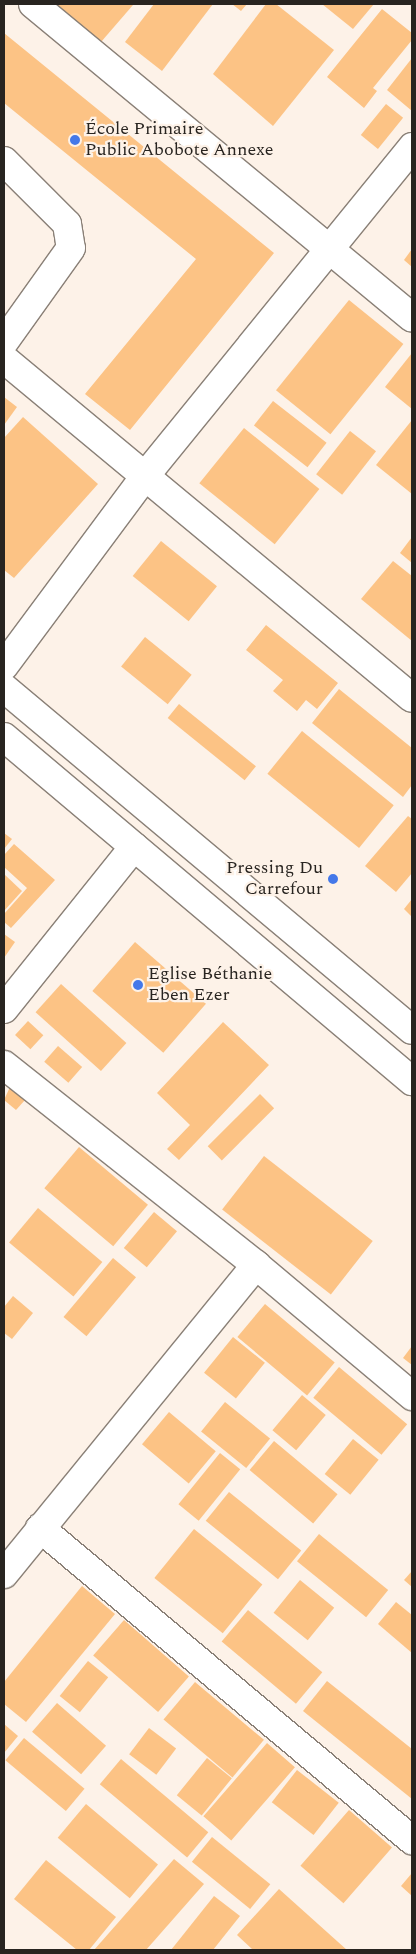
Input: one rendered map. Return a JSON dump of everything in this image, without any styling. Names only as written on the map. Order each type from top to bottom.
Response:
[{"type":"street","points":[[33,4],[331,248],[412,317]]},
{"type":"street","points":[[4,666],[145,476],[412,147]]},
{"type":"street","points":[[4,160],[67,224],[71,248],[4,342]]},
{"type":"street","points":[[4,359],[412,698]]},
{"type":"street","points":[[4,688],[412,1030]]},
{"type":"street","points":[[4,738],[412,1081]]},
{"type":"street","points":[[4,1009],[134,847]]},
{"type":"street","points":[[4,1065],[256,1265],[412,1396]]},
{"type":"street","points":[[4,1574],[256,1265]]},
{"type":"street","points":[[40,1528],[412,1840]]},
{"type":"building","points":[[55,4],[131,4],[133,5],[101,42]]},
{"type":"building","points":[[154,4],[213,4],[162,71],[125,42]]},
{"type":"building","points":[[232,4],[247,4],[241,11]]},
{"type":"building","points":[[266,4],[276,4],[334,50],[273,126],[213,74]]},
{"type":"building","points":[[322,4],[374,4],[353,29]]},
{"type":"building","points":[[382,9],[412,33],[412,40],[373,88],[377,91],[364,108],[327,77]]},
{"type":"building","points":[[4,33],[274,253],[130,430],[85,394],[196,259],[4,103]]},
{"type":"building","points":[[412,58],[412,111],[387,90]]},
{"type":"building","points":[[386,104],[403,118],[378,149],[361,135]]},
{"type":"building","points":[[412,249],[412,267],[404,260]]},
{"type":"building","points":[[349,300],[403,344],[330,434],[276,390]]},
{"type":"building","points":[[412,353],[412,409],[385,387]]},
{"type":"building","points":[[4,397],[17,407],[4,425]]},
{"type":"building","points":[[273,401],[327,443],[307,467],[254,425]]},
{"type":"building","points":[[23,417],[98,484],[14,578],[4,570],[4,438]]},
{"type":"building","points":[[412,420],[412,494],[376,465]]},
{"type":"building","points":[[244,428],[319,489],[275,544],[199,483]]},
{"type":"building","points":[[350,431],[376,451],[342,495],[316,474]]},
{"type":"building","points":[[412,537],[412,563],[400,553]]},
{"type":"building","points":[[161,541],[217,586],[189,621],[133,576]]},
{"type":"building","points":[[393,561],[412,576],[412,641],[361,599]]},
{"type":"building","points":[[266,625],[338,683],[317,709],[306,700],[297,711],[273,691],[283,680],[246,650]]},
{"type":"building","points":[[145,637],[192,675],[168,704],[121,667]]},
{"type":"building","points":[[339,689],[412,748],[412,785],[403,797],[312,723]]},
{"type":"building","points":[[179,704],[256,766],[245,780],[168,718]]},
{"type":"building","points":[[302,731],[394,805],[359,848],[267,774]]},
{"type":"building","points":[[408,816],[412,819],[412,873],[396,892],[365,866]]},
{"type":"building","points":[[4,833],[12,839],[4,849]]},
{"type":"building","points":[[14,844],[55,880],[11,928],[4,922],[4,914],[27,888],[4,867],[4,855]]},
{"type":"building","points":[[4,874],[22,891],[4,911]]},
{"type":"building","points":[[412,899],[412,917],[404,909]]},
{"type":"building","points":[[4,934],[15,942],[4,958]]},
{"type":"building","points":[[135,942],[206,1004],[163,1053],[92,991]]},
{"type":"building","points":[[61,984],[126,1043],[101,1071],[36,1012]]},
{"type":"building","points":[[28,1021],[43,1035],[30,1049],[15,1035]]},
{"type":"building","points":[[223,1022],[269,1065],[179,1160],[167,1149],[190,1125],[157,1093]]},
{"type":"building","points":[[58,1046],[82,1067],[68,1083],[44,1062]]},
{"type":"building","points":[[10,1087],[25,1100],[16,1110],[4,1100]]},
{"type":"building","points":[[260,1094],[274,1108],[222,1160],[208,1146]]},
{"type":"building","points":[[79,1147],[148,1205],[113,1246],[44,1188]]},
{"type":"building","points":[[264,1156],[373,1241],[331,1295],[222,1210]]},
{"type":"building","points":[[38,1208],[102,1262],[73,1296],[9,1242]]},
{"type":"building","points":[[154,1212],[177,1231],[147,1267],[124,1248]]},
{"type":"building","points":[[113,1258],[136,1277],[86,1336],[64,1317]]},
{"type":"building","points":[[13,1296],[33,1313],[12,1339],[4,1333],[4,1307]]},
{"type":"building","points":[[265,1304],[335,1362],[307,1395],[237,1337]]},
{"type":"building","points":[[233,1337],[265,1363],[236,1399],[204,1373]]},
{"type":"building","points":[[412,1346],[412,1365],[403,1358]]},
{"type":"building","points":[[339,1367],[407,1424],[381,1455],[313,1398]]},
{"type":"building","points":[[302,1395],[326,1415],[296,1450],[272,1430]]},
{"type":"building","points":[[225,1402],[270,1439],[246,1468],[201,1432]]},
{"type":"building","points":[[169,1412],[216,1451],[189,1483],[142,1444]]},
{"type":"building","points":[[353,1439],[379,1460],[350,1495],[325,1474]]},
{"type":"building","points":[[274,1441],[338,1494],[313,1523],[250,1470]]},
{"type":"building","points":[[220,1453],[240,1469],[199,1521],[178,1504]]},
{"type":"building","points":[[229,1492],[301,1551],[278,1579],[206,1521]]},
{"type":"building","points":[[194,1529],[262,1584],[223,1633],[154,1578]]},
{"type":"building","points":[[319,1534],[388,1590],[366,1617],[297,1561]]},
{"type":"building","points":[[412,1571],[412,1587],[404,1580]]},
{"type":"building","points":[[300,1580],[334,1608],[308,1640],[274,1613]]},
{"type":"building","points":[[82,1586],[115,1614],[26,1722],[4,1704],[4,1682]]},
{"type":"building","points":[[396,1602],[412,1615],[412,1653],[378,1624]]},
{"type":"building","points":[[248,1610],[322,1672],[296,1704],[222,1641]]},
{"type":"building","points":[[124,1620],[189,1676],[158,1712],[93,1655]]},
{"type":"building","points":[[88,1661],[108,1677],[80,1712],[60,1696]]},
{"type":"building","points":[[327,1681],[412,1749],[412,1799],[303,1711]]},
{"type":"building","points":[[195,1682],[264,1740],[232,1777],[164,1720]]},
{"type":"building","points":[[57,1703],[106,1746],[81,1774],[32,1732]]},
{"type":"building","points":[[4,1724],[18,1736],[4,1753]]},
{"type":"building","points":[[149,1728],[176,1748],[156,1775],[129,1754]]},
{"type":"building","points":[[24,1738],[85,1789],[66,1811],[5,1760]]},
{"type":"building","points":[[267,1743],[295,1767],[231,1840],[203,1816]]},
{"type":"building","points":[[207,1758],[232,1778],[202,1815],[177,1795]]},
{"type":"building","points":[[121,1759],[208,1832],[187,1858],[100,1784]]},
{"type":"building","points":[[297,1770],[339,1803],[314,1835],[272,1802]]},
{"type":"building","points":[[86,1804],[158,1864],[130,1898],[58,1838]]},
{"type":"building","points":[[349,1810],[392,1847],[343,1903],[300,1866]]},
{"type":"building","points":[[212,1837],[270,1884],[250,1909],[192,1862]]},
{"type":"building","points":[[174,1859],[204,1884],[146,1950],[94,1950]]},
{"type":"building","points":[[46,1860],[116,1917],[89,1950],[77,1950],[14,1899]]},
{"type":"building","points":[[412,1873],[412,1896],[401,1886]]},
{"type":"building","points":[[279,1889],[347,1950],[253,1950],[237,1935]]},
{"type":"building","points":[[214,1896],[240,1916],[213,1950],[171,1950]]},
{"type":"place","name":"École Primaire Public Abobote Annexe","points":[[75,140]]},
{"type":"place","name":"Pressing Du Carrefour","points":[[333,879]]},
{"type":"place","name":"Eglise Béthanie Eben Ezer","points":[[138,985]]}]
